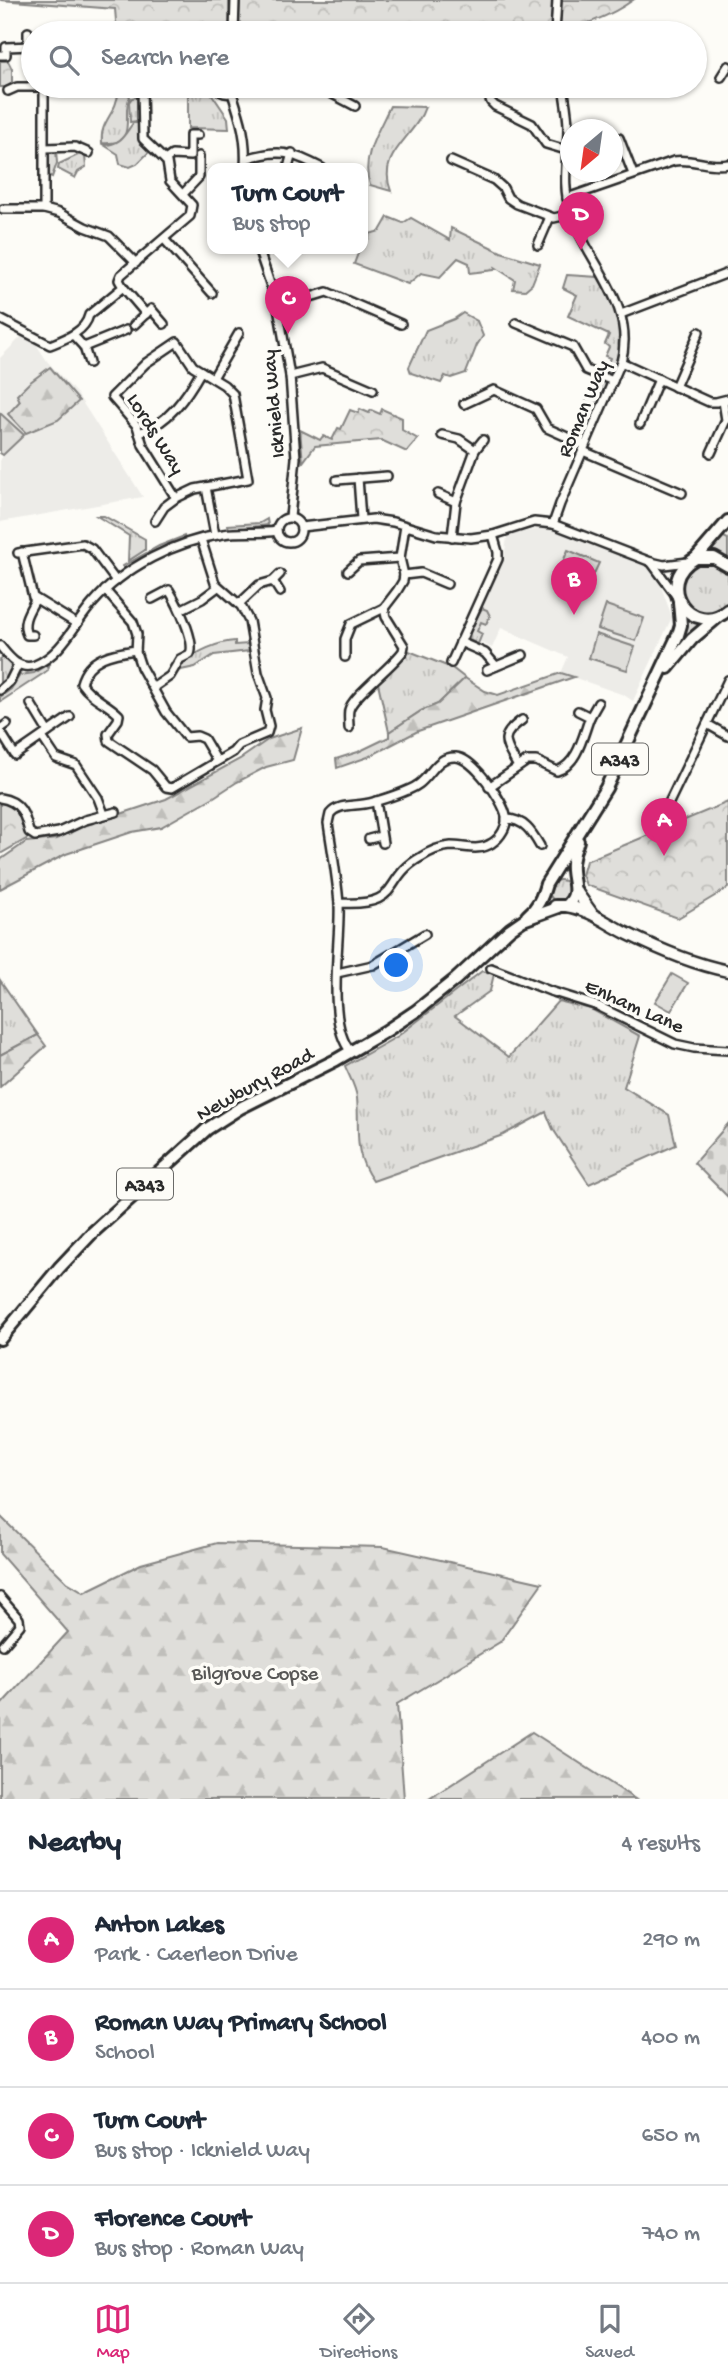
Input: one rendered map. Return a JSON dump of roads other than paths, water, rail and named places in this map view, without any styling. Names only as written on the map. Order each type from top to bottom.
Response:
[{"type":"main road","name":"A343","points":[[545,893],[546,884],[581,832],[606,788],[680,628],[678,576],[728,521]]},
{"type":"main road","points":[[692,560],[714,558],[728,566]]},
{"type":"main road","name":"A343","points":[[678,600],[688,612],[698,617],[708,619],[725,613]]},
{"type":"main road","name":"A343","points":[[656,684],[683,649],[725,613]]},
{"type":"main road","name":"A343","points":[[563,906],[573,900],[572,864],[581,832]]},
{"type":"main road","points":[[551,878],[561,875],[574,885]]},
{"type":"main road","points":[[545,893],[551,904],[563,906]]},
{"type":"main road","name":"Newbury Road","points":[[0,1339],[92,1233],[207,1129],[240,1108],[351,1052],[416,1011],[456,979],[501,935],[523,920],[538,906],[545,893]]},
{"type":"main road","name":"Newbury Road","points":[[523,920],[563,906]]},
{"type":"street","points":[[234,21],[235,0]]},
{"type":"street","points":[[556,21],[557,0]]},
{"type":"street","points":[[0,55],[6,55],[6,47],[21,46]]},
{"type":"street","points":[[721,77],[728,66],[725,56]]},
{"type":"street","points":[[8,90],[21,88]]},
{"type":"street","points":[[44,98],[44,209]]},
{"type":"street","points":[[142,98],[143,139],[164,160],[169,167],[170,181],[192,205],[191,212],[119,279],[122,287],[146,314]]},
{"type":"street","points":[[234,98],[242,121],[246,163]]},
{"type":"street","points":[[340,98],[355,106]]},
{"type":"street","points":[[489,98],[495,106],[532,124],[546,144],[560,148]]},
{"type":"street","name":"Roman Way","points":[[565,98],[568,119]]},
{"type":"street","points":[[164,160],[172,155],[190,156],[190,135],[198,135]]},
{"type":"street","points":[[45,148],[75,147],[89,153]]},
{"type":"street","points":[[623,148],[633,174]]},
{"type":"street","points":[[248,163],[268,152],[292,153],[312,163]]},
{"type":"street","points":[[289,163],[292,153]]},
{"type":"street","points":[[183,194],[199,177],[199,156]]},
{"type":"street","points":[[567,198],[664,163],[683,159],[715,165],[728,164]]},
{"type":"street","points":[[451,160],[494,180],[503,188],[508,198],[517,204],[550,217],[558,218],[571,214]]},
{"type":"street","name":"Roman Way","points":[[554,524],[621,362],[625,339],[621,314],[571,214],[565,182]]},
{"type":"street","points":[[1,208],[44,209],[105,233],[136,263]]},
{"type":"street","points":[[538,245],[550,217]]},
{"type":"street","points":[[164,239],[212,293]]},
{"type":"street","name":"Icknield Way","points":[[260,254],[278,307],[289,376],[296,458],[290,517]]},
{"type":"street","points":[[621,314],[728,273]]},
{"type":"street","points":[[0,319],[50,345],[73,335],[88,322],[89,316],[122,287]]},
{"type":"street","points":[[278,307],[327,292],[401,324]]},
{"type":"street","points":[[134,325],[151,309],[164,324]]},
{"type":"street","points":[[516,323],[573,347],[586,370],[613,381]]},
{"type":"street","points":[[3,333],[10,324]]},
{"type":"street","points":[[84,347],[126,330]]},
{"type":"street","points":[[675,387],[699,332]]},
{"type":"street","points":[[213,378],[239,333]]},
{"type":"street","points":[[73,335],[84,347],[89,363]]},
{"type":"street","name":"Lords Way","points":[[155,521],[164,507],[187,492],[248,479],[234,397],[224,385],[191,362],[177,342],[146,363],[112,397],[137,426],[143,445],[176,498]]},
{"type":"street","points":[[621,362],[709,402],[726,400],[727,417],[711,453]]},
{"type":"street","points":[[289,376],[322,368],[373,390]]},
{"type":"street","points":[[139,433],[158,425],[180,404],[201,371]]},
{"type":"street","points":[[640,424],[659,379]]},
{"type":"street","points":[[464,404],[494,390],[536,410],[547,428],[682,493]]},
{"type":"street","points":[[442,435],[459,439],[475,450]]},
{"type":"street","points":[[452,537],[456,502],[475,450],[484,440]]},
{"type":"street","points":[[337,480],[387,476]]},
{"type":"street","points":[[358,478],[361,519]]},
{"type":"street","name":"Lords Way","points":[[206,487],[215,535]]},
{"type":"street","points":[[438,494],[456,502]]},
{"type":"street","points":[[290,517],[297,520],[301,527],[299,536],[291,541],[282,539],[277,531],[280,521],[290,517]]},
{"type":"street","points":[[301,527],[361,519],[393,522],[452,537],[493,535],[527,523],[554,524],[651,562],[664,565],[692,560]]},
{"type":"street","points":[[345,657],[345,639],[351,624],[384,608],[397,591],[404,575],[400,558],[405,526]]},
{"type":"street","points":[[0,646],[18,665],[32,666],[61,644],[105,590],[156,556],[215,535],[277,531]]},
{"type":"street","points":[[451,663],[498,559],[493,535]]},
{"type":"street","points":[[136,650],[101,657],[94,662],[81,684],[96,700],[119,715],[108,734],[109,741],[152,770],[167,788],[233,752],[239,745],[265,734],[269,729],[265,710],[266,696],[257,670],[250,624],[239,604],[218,587],[210,571],[201,539]]},
{"type":"street","points":[[77,624],[35,600],[20,553],[83,544],[92,549],[116,581]]},
{"type":"street","points":[[348,570],[359,561],[400,558]]},
{"type":"street","points":[[651,562],[678,600]]},
{"type":"street","points":[[404,575],[421,573],[447,584]]},
{"type":"street","points":[[239,604],[259,585],[273,581],[281,574]]},
{"type":"street","points":[[273,581],[280,592]]},
{"type":"street","points":[[152,600],[177,586]]},
{"type":"street","points":[[180,610],[218,587]]},
{"type":"street","points":[[105,590],[133,622],[136,650],[142,669],[166,712],[186,736],[204,739],[217,761]]},
{"type":"street","points":[[154,687],[168,678],[178,660],[192,650],[180,610],[169,590]]},
{"type":"street","points":[[33,635],[27,635],[24,628],[35,600]]},
{"type":"street","points":[[349,727],[349,709],[354,698],[380,677],[403,651],[404,646],[386,617],[384,608]]},
{"type":"street","points":[[460,642],[485,653],[492,668],[523,655]]},
{"type":"street","points":[[0,690],[18,665]]},
{"type":"street","points":[[666,809],[728,680]]},
{"type":"street","points":[[489,787],[517,765],[530,760],[556,771],[566,766],[579,747],[598,703]]},
{"type":"street","points":[[31,705],[57,758],[72,762],[79,769],[99,799],[104,814]]},
{"type":"street","points":[[578,711],[590,717]]},
{"type":"street","points":[[7,724],[0,730],[15,755],[70,717]]},
{"type":"street","points":[[517,765],[505,738],[509,729],[522,720]]},
{"type":"street","points":[[706,724],[728,736]]},
{"type":"street","points":[[339,903],[368,902],[382,898],[411,864],[435,849],[455,846],[480,848],[487,846],[500,835],[506,819],[502,807],[470,762],[451,757],[434,766],[416,786],[376,801],[337,808],[331,812],[328,823],[339,903],[338,1023],[345,1044],[351,1052]]},
{"type":"street","points":[[0,798],[10,800],[18,806],[25,815],[29,832],[35,836],[59,832],[85,820],[116,812]]},
{"type":"street","points":[[369,839],[382,840],[376,801]]},
{"type":"street","points":[[506,819],[522,822],[540,846]]},
{"type":"street","points":[[574,885],[591,913]]},
{"type":"street","points":[[563,906],[591,913],[662,950],[728,971]]},
{"type":"street","points":[[337,973],[373,965],[425,934]]},
{"type":"street","name":"Enham Lane","points":[[491,968],[598,1006],[675,1044],[728,1050]]},
{"type":"street","points":[[0,1597],[19,1619],[20,1625],[3,1645]]},
{"type":"place","name":"Florence Court","points":[[581,250]]},
{"type":"place","name":"Turn Court","points":[[288,334]]},
{"type":"place","name":"Roman Way Primary School","points":[[574,615]]},
{"type":"place","name":"Anton Lakes","points":[[664,856]]},
{"type":"park label","name":"Bilgrove Copse","points":[[255,1672]]}]
